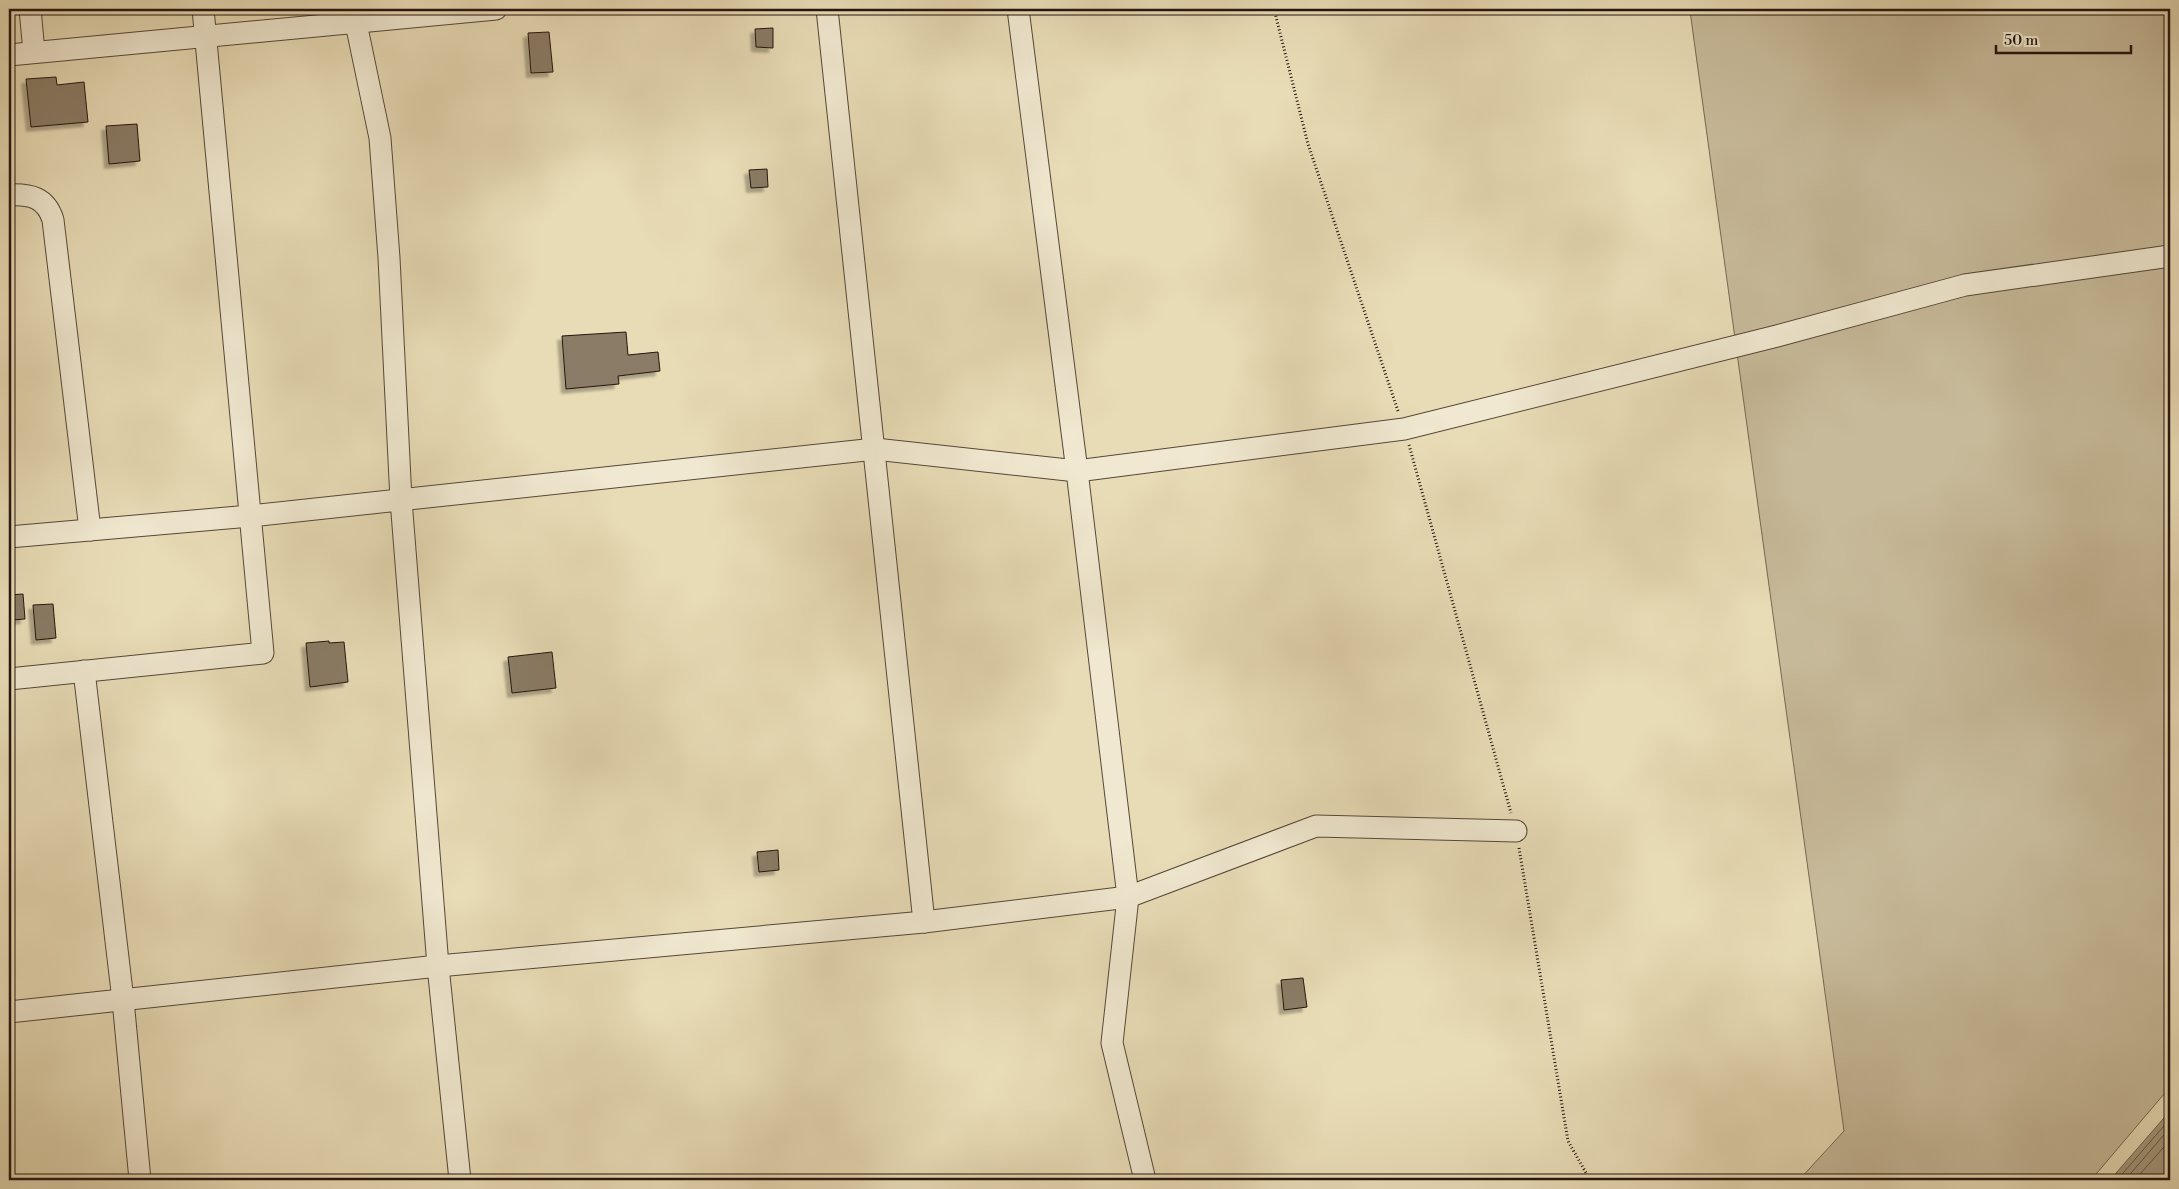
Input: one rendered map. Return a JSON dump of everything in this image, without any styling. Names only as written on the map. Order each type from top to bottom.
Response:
[{"type":"street","points":[[30,9],[34,52]]},
{"type":"street","points":[[9,679],[263,653],[203,9]]},
{"type":"street","points":[[9,55],[205,36],[354,15],[496,9]]},
{"type":"street","points":[[826,9],[924,922]]},
{"type":"street","points":[[1018,9],[1077,471],[1128,897],[1112,1043],[1144,1180]]},
{"type":"street","points":[[354,15],[380,138],[389,258],[401,500],[438,966],[460,1180]]},
{"type":"street","points":[[9,195],[29,195],[37,198],[48,208],[53,220],[90,530]]},
{"type":"street","points":[[9,537],[250,516],[874,448],[1077,471],[1404,429],[1776,336],[1965,285],[2170,256]]},
{"type":"street","points":[[84,671],[123,1000],[140,1180]]},
{"type":"street","points":[[9,1012],[438,966],[924,922],[1128,897],[1316,826],[1516,831]]},
{"type":"path","points":[[1274,9],[1308,144],[1404,429],[1494,746],[1516,831],[1568,1141],[1590,1180]]},
{"type":"shaded area","points":[[1692,9],[2170,9],[2170,1087],[2091,1180],[1799,1180],[1844,1131],[1690,11]]},
{"type":"water","points":[[2170,1111],[2170,1180],[2110,1180]]},
{"type":"building","points":[[773,28],[773,48],[756,47],[755,29]]},
{"type":"building","points":[[549,32],[553,72],[531,73],[528,33]]},
{"type":"building","points":[[56,77],[57,85],[84,82],[88,122],[31,127],[26,79]]},
{"type":"building","points":[[137,124],[140,161],[109,164],[106,126]]},
{"type":"building","points":[[767,169],[768,187],[751,188],[749,170]]},
{"type":"building","points":[[626,332],[628,355],[658,352],[660,371],[618,376],[619,384],[566,389],[562,336]]},
{"type":"building","points":[[23,594],[25,619],[11,620],[9,595]]},
{"type":"building","points":[[53,604],[56,638],[36,640],[33,605]]},
{"type":"building","points":[[329,641],[329,643],[344,642],[348,682],[310,687],[306,643]]},
{"type":"building","points":[[552,652],[556,688],[512,693],[508,657]]},
{"type":"building","points":[[778,850],[779,870],[759,872],[757,852]]},
{"type":"building","points":[[1303,978],[1307,1007],[1284,1010],[1281,980]]}]
